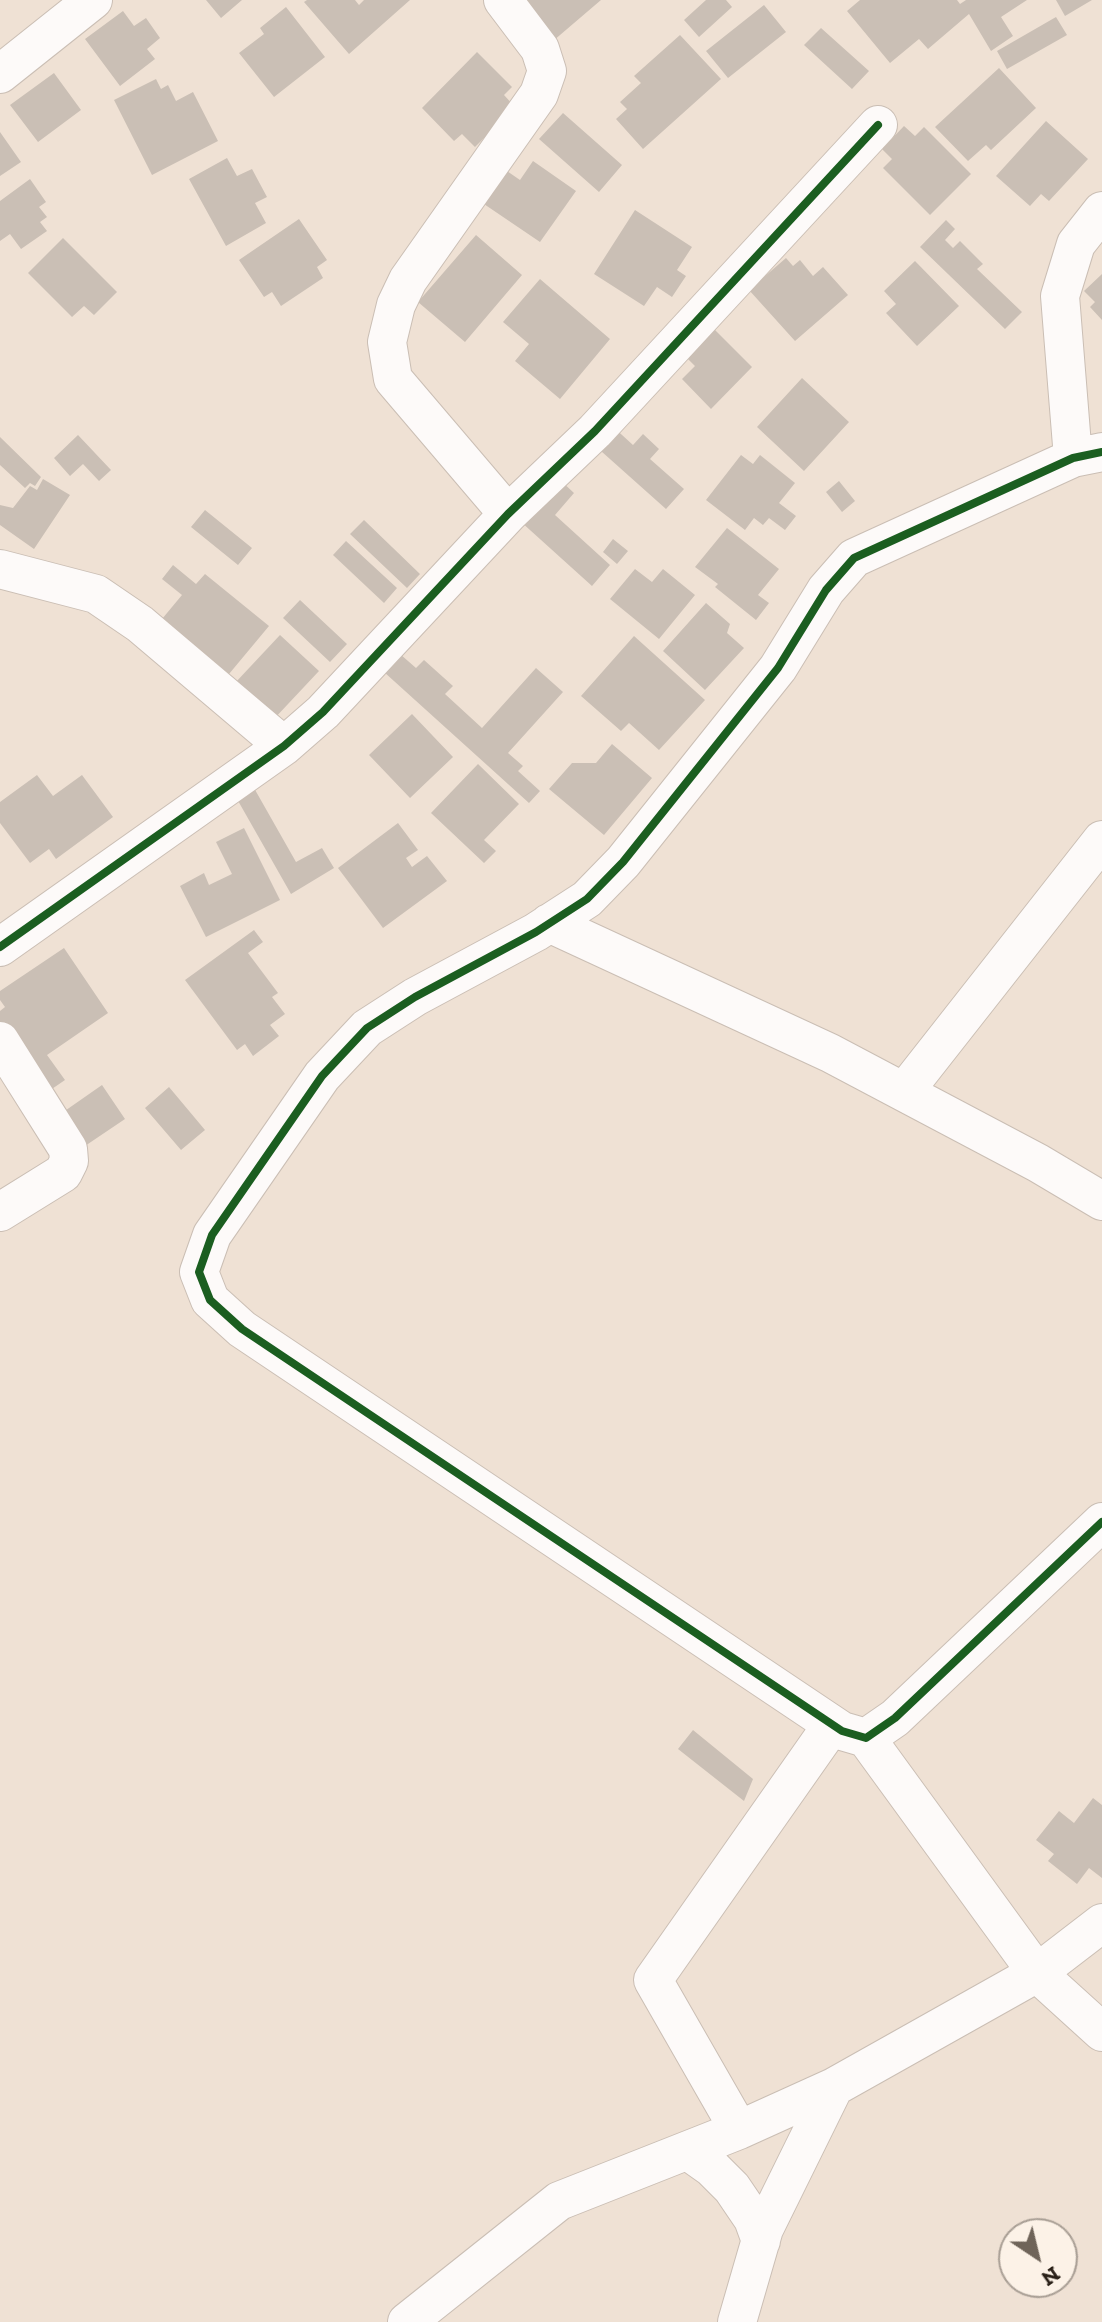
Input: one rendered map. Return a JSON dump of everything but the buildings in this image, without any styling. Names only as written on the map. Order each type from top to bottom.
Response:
[{"type":"street","points":[[0,74],[93,0]]},
{"type":"street","points":[[503,0],[540,49],[547,71],[539,94],[408,280],[396,305],[387,342],[393,379],[508,514]]},
{"type":"street","points":[[0,947],[284,746],[323,712],[508,514],[595,431],[878,125]]},
{"type":"street","points":[[1102,211],[1076,244],[1060,296],[1088,455],[854,558],[826,590],[778,668],[623,862],[587,899],[415,997],[367,1028],[322,1076],[212,1235],[199,1272],[210,1300],[242,1329],[849,1732],[1037,1973],[1102,2032]]},
{"type":"street","points":[[0,569],[96,594],[140,624],[284,746]]},
{"type":"street","points":[[904,1092],[1102,840]]},
{"type":"street","points":[[549,923],[830,1053],[1102,1201]]},
{"type":"street","points":[[0,1041],[68,1149],[69,1161],[63,1173],[0,1212]]},
{"type":"street","points":[[1049,1170],[1102,1168]]},
{"type":"street","points":[[739,2130],[653,1980],[849,1732],[895,1718],[1102,1522]]},
{"type":"street","points":[[407,2322],[559,2201],[739,2130],[834,2087],[1037,1973],[1102,1923]]},
{"type":"street","points":[[737,2322],[764,2229],[834,2087]]},
{"type":"street","points":[[688,2151],[712,2168],[732,2188],[747,2209],[761,2241]]},
{"type":"cycle path","points":[[0,947],[284,746],[323,712],[508,514],[595,431],[878,125]]},
{"type":"cycle path","points":[[1102,452],[1073,458],[854,558],[826,590],[778,668],[623,862],[587,899],[536,932],[415,997],[367,1028],[322,1076],[212,1235],[199,1272],[210,1300],[242,1329],[842,1731],[866,1738],[895,1718],[1102,1522]]}]
